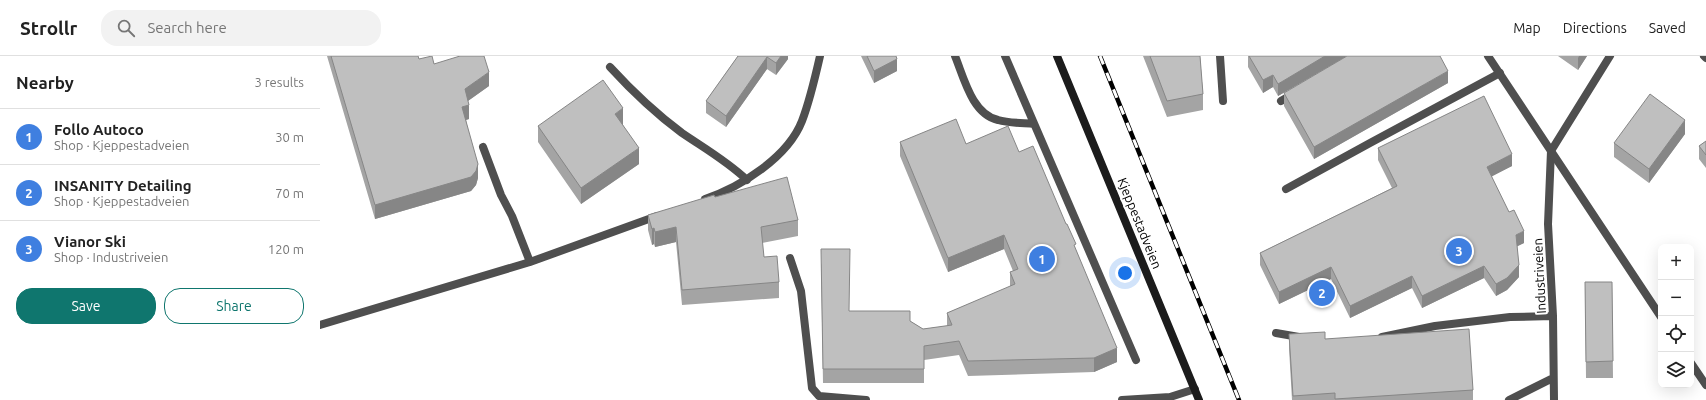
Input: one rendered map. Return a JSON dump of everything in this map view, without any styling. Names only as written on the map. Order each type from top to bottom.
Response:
[{"type":"main road","name":"Kjeppestadveien","points":[[1057,56],[1199,400]]},
{"type":"street","points":[[697,202],[717,195],[747,180],[786,148],[802,122],[820,56]]},
{"type":"street","points":[[955,56],[971,94],[980,110],[997,120],[1034,124]]},
{"type":"street","points":[[1005,56],[1136,360]]},
{"type":"street","points":[[1220,56],[1223,101]]},
{"type":"street","points":[[1488,56],[1660,316]]},
{"type":"street","name":"Industriveien","points":[[1554,400],[1553,316],[1548,224],[1551,151],[1610,56]]},
{"type":"street","points":[[610,67],[653,110],[682,132],[735,168],[747,180]]},
{"type":"street","points":[[1286,189],[1370,142],[1500,73]]},
{"type":"street","points":[[1282,100],[1300,89]]},
{"type":"street","points":[[483,148],[501,195],[512,216],[530,262]]},
{"type":"street","points":[[320,324],[530,262],[668,212]]},
{"type":"street","points":[[790,258],[801,290],[812,388],[819,396],[866,400]]},
{"type":"street","points":[[1373,338],[1435,326],[1510,317],[1553,316]]},
{"type":"street","points":[[1276,333],[1307,338]]},
{"type":"street","points":[[1694,368],[1706,386]]},
{"type":"street","points":[[1509,400],[1521,392],[1553,378]]},
{"type":"street","points":[[1122,400],[1170,396],[1195,389]]},
{"type":"building","points":[[331,56],[418,56],[419,59],[432,56],[434,64],[460,56],[484,56],[489,72],[465,89],[469,105],[462,107],[478,164],[476,171],[471,177],[375,205]]},
{"type":"building","points":[[738,56],[781,56],[776,63],[767,57],[726,116],[706,101]]},
{"type":"building","points":[[867,56],[896,56],[897,59],[874,71]]},
{"type":"building","points":[[1150,56],[1200,56],[1203,94],[1167,101]]},
{"type":"building","points":[[1249,56],[1325,56],[1278,84],[1273,75],[1263,80]]},
{"type":"building","points":[[1347,56],[1440,56],[1448,71],[1314,147],[1284,93]]},
{"type":"building","points":[[603,80],[623,108],[615,114],[639,148],[581,188],[538,126]]},
{"type":"building","points":[[1650,94],[1685,120],[1649,169],[1614,143]]},
{"type":"building","points":[[1484,96],[1512,154],[1487,167],[1509,212],[1514,210],[1524,231],[1516,235],[1519,265],[1507,278],[1496,284],[1484,266],[1422,296],[1412,276],[1350,306],[1331,267],[1279,292],[1260,253],[1397,186],[1378,148]]},
{"type":"building","points":[[956,119],[966,144],[1008,126],[1019,152],[1033,146],[1076,244],[1074,245],[1117,348],[1094,358],[968,361],[959,341],[924,346],[924,369],[823,369],[821,249],[850,249],[849,311],[910,311],[910,321],[923,329],[952,325],[947,313],[1015,284],[1010,272],[1018,269],[1004,235],[948,258],[900,142]]},
{"type":"building","points":[[1706,141],[1706,155],[1699,146]]},
{"type":"building","points":[[787,177],[798,220],[761,227],[764,257],[777,256],[779,282],[682,290],[676,227],[655,232],[654,228],[652,229],[648,215],[714,195],[715,197]]},
{"type":"building","points":[[1585,282],[1612,282],[1613,361],[1586,362]]},
{"type":"building","points":[[1469,329],[1473,390],[1335,399],[1335,393],[1293,396],[1289,334],[1325,332],[1325,339]]},
{"type":"railway","points":[[1100,56],[1239,400]]},
{"type":"place","name":"Vianor Ski","points":[[1459,251]]},
{"type":"place","name":"Follo Autoco","points":[[1042,259]]},
{"type":"place","name":"INSANITY Detailing","points":[[1322,293]]}]
